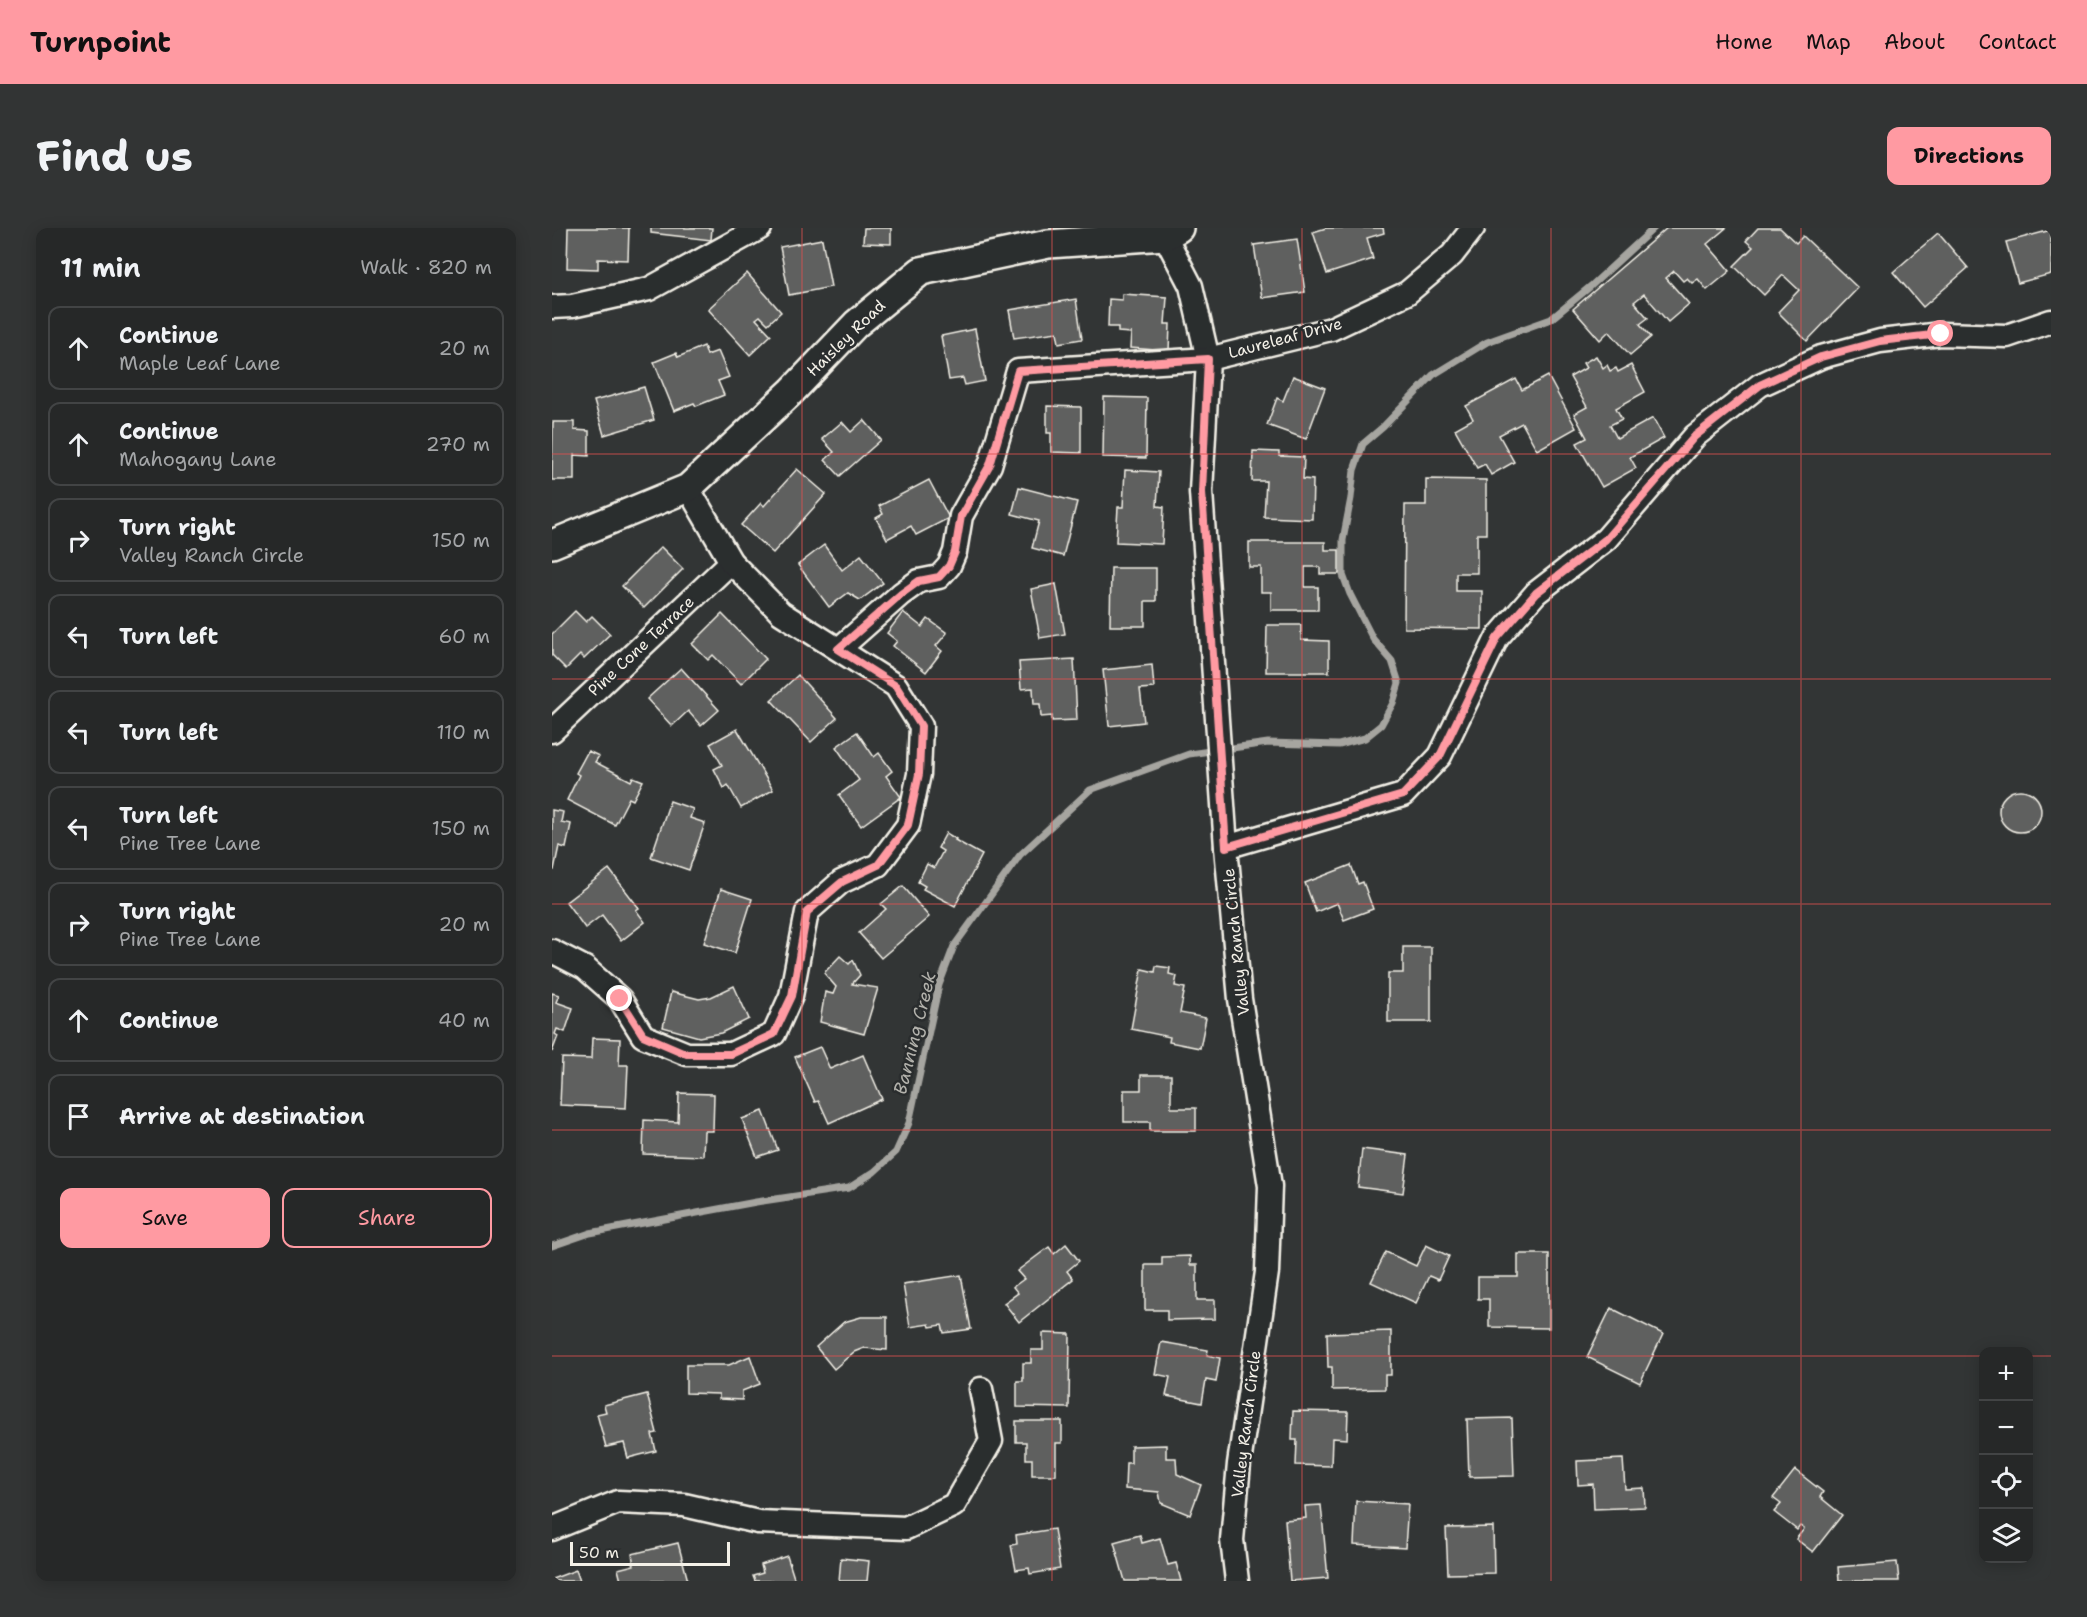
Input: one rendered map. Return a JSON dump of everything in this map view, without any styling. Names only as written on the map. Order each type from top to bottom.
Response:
[{"type":"street","points":[[552,307],[572,306],[650,289],[760,228]]},
{"type":"street","name":"Laureleaf Drive","points":[[838,649],[901,594],[919,581],[939,577],[949,566],[955,552],[961,516],[990,465],[1018,371],[1208,359],[1331,329],[1407,293],[1452,255],[1473,228]]},
{"type":"street","name":"Valley Ranch Circle","points":[[1172,232],[1191,286],[1208,359],[1202,492],[1226,847],[1240,999],[1270,1186],[1267,1272],[1239,1464],[1232,1540],[1237,1581]]},
{"type":"street","name":"Haisley Road","points":[[552,544],[688,488],[792,391],[856,324],[921,271],[1049,236],[1172,232]]},
{"type":"street","points":[[1226,847],[1403,795],[1440,756],[1497,638],[1536,593],[1606,539],[1695,436],[1760,385],[1821,357],[1880,341],[1941,334],[2007,336],[2051,321]]},
{"type":"street","points":[[552,951],[585,968],[620,999],[643,1035],[687,1054],[731,1054],[774,1034],[792,996],[807,912],[842,882],[878,865],[908,825],[919,774],[921,726],[896,686],[781,613],[731,562],[688,488]]},
{"type":"street","name":"Pine Cone Terrace","points":[[552,731],[731,562]]},
{"type":"street","points":[[552,1528],[618,1502],[684,1505],[758,1522],[906,1528],[954,1505],[991,1441],[981,1389]]},
{"type":"building","points":[[568,228],[629,228],[628,260],[598,259],[598,269],[567,268]]},
{"type":"building","points":[[651,228],[712,228],[711,240],[651,233]]},
{"type":"building","points":[[864,228],[891,228],[891,244],[863,243]]},
{"type":"building","points":[[1326,228],[1383,228],[1384,233],[1367,238],[1373,259],[1327,274],[1313,232]]},
{"type":"building","points":[[1667,228],[1726,228],[1707,244],[1730,271],[1707,290],[1698,279],[1692,283],[1687,278],[1683,281],[1674,271],[1666,278],[1689,304],[1668,322],[1644,294],[1634,302],[1648,318],[1640,324],[1651,337],[1630,355],[1609,331],[1600,340],[1573,309]]},
{"type":"building","points":[[1758,228],[1780,228],[1796,243],[1803,236],[1858,288],[1807,341],[1778,312],[1799,290],[1783,275],[1764,295],[1734,266],[1753,247],[1746,241]]},
{"type":"building","points":[[2051,230],[2051,274],[2018,283],[2006,242]]},
{"type":"building","points":[[1938,233],[1968,268],[1923,307],[1893,272]]},
{"type":"building","points":[[822,239],[831,287],[789,295],[780,247]]},
{"type":"building","points":[[1297,239],[1305,292],[1262,298],[1254,245]]},
{"type":"building","points":[[747,273],[781,312],[768,324],[760,316],[756,319],[771,335],[750,355],[708,309]]},
{"type":"building","points":[[1122,294],[1167,297],[1165,324],[1170,324],[1169,351],[1130,348],[1131,333],[1118,332],[1118,327],[1108,327],[1109,299],[1122,300]]},
{"type":"building","points":[[1076,299],[1082,339],[1059,343],[1057,332],[1014,338],[1009,310]]},
{"type":"building","points":[[975,329],[985,381],[965,385],[963,378],[949,380],[941,336]]},
{"type":"building","points":[[704,346],[707,355],[718,351],[729,377],[718,381],[724,395],[696,406],[694,403],[674,411],[654,362],[676,353],[678,357]]},
{"type":"building","points":[[1596,356],[1603,368],[1607,365],[1610,371],[1616,368],[1618,372],[1631,365],[1645,392],[1616,408],[1622,419],[1610,425],[1617,438],[1653,418],[1664,438],[1630,457],[1636,468],[1602,487],[1577,443],[1587,438],[1574,414],[1587,407],[1570,377],[1586,368],[1583,363]]},
{"type":"building","points":[[1293,376],[1325,388],[1306,439],[1267,425],[1277,398],[1283,401]]},
{"type":"building","points":[[1548,376],[1576,428],[1537,450],[1522,423],[1499,435],[1514,462],[1491,475],[1485,464],[1477,468],[1455,429],[1473,419],[1466,406],[1516,379],[1522,390]]},
{"type":"building","points":[[644,387],[654,420],[604,435],[594,401]]},
{"type":"building","points":[[1104,397],[1147,398],[1146,458],[1103,457]]},
{"type":"building","points":[[1047,406],[1081,407],[1081,453],[1051,452],[1051,433],[1047,433]]},
{"type":"building","points":[[864,420],[881,440],[840,476],[825,460],[834,452],[822,439],[842,422],[851,432]]},
{"type":"building","points":[[553,422],[574,422],[574,430],[589,431],[589,456],[574,455],[574,480],[552,480]]},
{"type":"building","points":[[1253,451],[1279,452],[1279,456],[1304,457],[1303,479],[1313,480],[1312,519],[1264,517],[1266,481],[1252,481]]},
{"type":"building","points":[[797,469],[826,494],[773,553],[741,525],[761,503],[764,506]]},
{"type":"building","points":[[1125,470],[1159,472],[1157,506],[1164,507],[1162,544],[1116,542],[1118,507],[1123,507]]},
{"type":"building","points":[[1426,479],[1486,480],[1486,534],[1477,534],[1477,573],[1456,573],[1456,591],[1482,591],[1482,629],[1404,628],[1405,505],[1426,505]]},
{"type":"building","points":[[929,480],[949,518],[916,535],[911,526],[887,539],[876,518],[883,514],[879,506]]},
{"type":"building","points":[[1019,487],[1077,502],[1063,556],[1032,548],[1039,521],[1012,514]]},
{"type":"building","points":[[1249,542],[1325,542],[1325,550],[1339,550],[1339,574],[1320,574],[1320,567],[1305,567],[1305,587],[1318,587],[1318,610],[1271,610],[1271,592],[1261,592],[1261,567],[1249,567]]},
{"type":"building","points":[[824,545],[842,570],[861,555],[883,583],[860,600],[848,593],[829,607],[798,565]]},
{"type":"building","points":[[661,547],[683,569],[644,608],[622,586]]},
{"type":"building","points":[[1111,568],[1156,568],[1156,601],[1145,601],[1145,626],[1110,626]]},
{"type":"building","points":[[1056,584],[1065,634],[1040,638],[1031,589]]},
{"type":"building","points":[[575,611],[586,622],[592,616],[610,634],[584,659],[580,655],[566,669],[552,655],[552,634]]},
{"type":"building","points":[[903,612],[922,627],[928,619],[947,633],[936,646],[942,651],[926,672],[893,646],[897,641],[887,633]]},
{"type":"building","points":[[722,614],[766,659],[741,684],[713,655],[708,660],[692,644]]},
{"type":"building","points":[[1267,625],[1301,625],[1301,640],[1329,641],[1329,672],[1266,672]]},
{"type":"building","points":[[1074,659],[1077,720],[1052,721],[1052,716],[1041,717],[1040,704],[1034,704],[1033,688],[1021,689],[1019,662]]},
{"type":"building","points":[[1152,665],[1154,688],[1140,689],[1144,722],[1109,726],[1103,670]]},
{"type":"building","points":[[681,668],[719,710],[701,726],[688,711],[672,726],[647,699]]},
{"type":"building","points":[[798,675],[837,718],[811,742],[771,700]]},
{"type":"building","points":[[737,729],[773,790],[741,808],[728,785],[724,788],[714,769],[722,765],[710,744]]},
{"type":"building","points":[[857,732],[874,757],[879,753],[892,771],[886,776],[901,797],[861,826],[839,795],[859,780],[836,747]]},
{"type":"building","points":[[588,751],[599,756],[595,762],[631,781],[633,777],[643,781],[633,800],[629,798],[615,825],[567,800],[579,775],[576,773]]},
{"type":"building","points":[[2020,790],[2035,796],[2041,811],[2035,826],[2020,832],[2005,826],[1999,811],[2005,796]]},
{"type":"building","points":[[670,801],[693,809],[690,818],[705,823],[689,870],[651,857]]},
{"type":"building","points":[[552,810],[563,812],[561,822],[571,824],[566,848],[559,846],[554,870],[552,869]]},
{"type":"building","points":[[946,833],[982,855],[955,906],[923,889],[925,886],[918,882],[927,864],[934,868],[943,851],[938,848]]},
{"type":"building","points":[[1351,865],[1358,884],[1363,882],[1373,909],[1344,920],[1337,903],[1316,912],[1305,883]]},
{"type":"building","points":[[609,869],[639,908],[636,910],[645,922],[621,941],[602,915],[585,928],[566,902]]},
{"type":"building","points":[[903,886],[929,917],[881,958],[859,933],[886,909],[881,904]]},
{"type":"building","points":[[721,889],[752,899],[735,953],[704,943]]},
{"type":"building","points":[[1403,947],[1431,947],[1431,1022],[1388,1022],[1388,973],[1403,973]]},
{"type":"building","points":[[840,956],[849,964],[853,960],[860,975],[852,984],[878,988],[864,1034],[820,1022],[825,992],[833,994],[836,987],[824,973]]},
{"type":"building","points":[[1156,966],[1170,968],[1169,974],[1177,976],[1175,986],[1185,988],[1180,1013],[1206,1018],[1200,1048],[1169,1042],[1170,1037],[1131,1029],[1142,969],[1155,972]]},
{"type":"building","points":[[734,986],[749,1019],[721,1033],[699,1037],[663,1027],[671,992],[699,999],[711,997]]},
{"type":"building","points":[[552,993],[559,995],[556,1002],[573,1008],[565,1032],[557,1029],[555,1034],[558,1036],[552,1052]]},
{"type":"building","points":[[592,1038],[620,1039],[619,1065],[628,1065],[626,1108],[560,1105],[562,1058],[591,1059]]},
{"type":"building","points":[[820,1047],[830,1069],[863,1055],[882,1099],[829,1123],[819,1101],[815,1102],[795,1057]]},
{"type":"building","points":[[1141,1075],[1171,1075],[1171,1108],[1196,1108],[1196,1131],[1150,1131],[1150,1122],[1124,1122],[1124,1090],[1141,1090]]},
{"type":"building","points":[[679,1093],[714,1094],[713,1131],[704,1131],[703,1156],[643,1154],[644,1120],[678,1122]]},
{"type":"building","points":[[763,1111],[778,1150],[757,1157],[742,1119]]},
{"type":"building","points":[[1362,1149],[1408,1155],[1403,1193],[1358,1187]]},
{"type":"building","points":[[1066,1244],[1079,1261],[1067,1271],[1073,1279],[1019,1322],[1004,1303],[1018,1293],[1013,1287],[1024,1279],[1017,1271],[1049,1247],[1054,1254]]},
{"type":"building","points":[[1426,1245],[1449,1256],[1438,1280],[1429,1276],[1416,1303],[1371,1282],[1386,1252],[1416,1266]]},
{"type":"building","points":[[1518,1254],[1549,1254],[1549,1328],[1489,1327],[1489,1299],[1478,1299],[1478,1277],[1518,1277]]},
{"type":"building","points":[[1190,1256],[1190,1265],[1197,1265],[1197,1300],[1215,1300],[1215,1319],[1167,1320],[1167,1310],[1145,1310],[1145,1265],[1162,1265],[1162,1257]]},
{"type":"building","points":[[961,1275],[971,1329],[944,1333],[942,1325],[930,1327],[929,1324],[910,1327],[903,1284]]},
{"type":"building","points":[[1611,1308],[1663,1334],[1640,1383],[1587,1357]]},
{"type":"building","points":[[861,1317],[887,1317],[887,1350],[864,1348],[854,1352],[834,1369],[816,1347],[844,1322]]},
{"type":"building","points":[[1391,1331],[1391,1375],[1385,1375],[1385,1389],[1332,1390],[1332,1367],[1328,1367],[1327,1333]]},
{"type":"building","points":[[1043,1333],[1070,1334],[1069,1408],[1017,1407],[1017,1381],[1023,1381],[1023,1363],[1031,1363],[1031,1350],[1043,1350]]},
{"type":"building","points":[[1161,1342],[1208,1350],[1207,1355],[1220,1358],[1216,1382],[1206,1380],[1202,1403],[1166,1396],[1170,1377],[1155,1374]]},
{"type":"building","points":[[750,1356],[760,1384],[742,1391],[742,1400],[719,1399],[719,1394],[686,1393],[686,1365],[729,1365]]},
{"type":"building","points":[[647,1394],[657,1433],[652,1434],[656,1451],[628,1458],[624,1443],[606,1447],[597,1414],[606,1412],[604,1405]]},
{"type":"building","points":[[1293,1411],[1348,1412],[1347,1439],[1332,1438],[1331,1466],[1296,1465],[1297,1440],[1292,1440]]},
{"type":"building","points":[[1512,1418],[1514,1476],[1469,1477],[1467,1419]]},
{"type":"building","points":[[1016,1421],[1062,1421],[1062,1443],[1056,1443],[1056,1475],[1032,1475],[1032,1459],[1026,1459],[1026,1442],[1016,1442]]},
{"type":"building","points":[[1166,1445],[1166,1458],[1176,1458],[1177,1474],[1201,1485],[1190,1515],[1161,1503],[1159,1492],[1125,1489],[1126,1463],[1131,1463],[1131,1446]]},
{"type":"building","points":[[1623,1459],[1625,1489],[1644,1488],[1645,1507],[1594,1509],[1593,1484],[1578,1485],[1577,1461]]},
{"type":"building","points":[[1795,1470],[1823,1492],[1820,1497],[1842,1515],[1813,1552],[1796,1539],[1804,1529],[1800,1526],[1797,1530],[1774,1512],[1781,1504],[1773,1498]]},
{"type":"building","points":[[1356,1501],[1408,1504],[1405,1548],[1354,1545]]},
{"type":"building","points":[[1321,1505],[1328,1578],[1290,1581],[1285,1520],[1306,1518],[1305,1506]]},
{"type":"building","points":[[1493,1527],[1494,1573],[1448,1574],[1446,1528]]},
{"type":"building","points":[[1054,1529],[1060,1569],[1030,1574],[1029,1568],[1016,1570],[1011,1545],[1017,1544],[1016,1535]]},
{"type":"building","points":[[1140,1535],[1142,1543],[1160,1538],[1168,1565],[1176,1563],[1181,1581],[1125,1581],[1114,1542]]},
{"type":"building","points":[[678,1543],[688,1581],[621,1581],[618,1569],[634,1565],[632,1554]]},
{"type":"building","points":[[787,1556],[795,1581],[755,1581],[753,1576],[763,1573],[761,1565]]},
{"type":"building","points":[[841,1558],[869,1561],[867,1581],[839,1581]]},
{"type":"building","points":[[1897,1562],[1899,1581],[1839,1581],[1838,1567]]},
{"type":"building","points":[[576,1570],[580,1581],[552,1581],[552,1579]]},
{"type":"waterway","name":"Banning Creek","points":[[552,1246],[590,1233],[756,1202],[849,1188],[874,1172],[896,1152],[909,1123],[939,985],[954,946],[1020,855],[1090,790],[1189,754],[1268,743],[1339,745],[1365,738],[1381,725],[1393,703],[1399,683],[1392,661],[1373,639],[1343,575],[1343,540],[1354,470],[1363,444],[1383,427],[1433,375],[1487,342],[1551,319],[1654,228]]},
{"type":"route","points":[[620,999],[643,1035],[687,1054],[731,1054],[774,1034],[792,996],[807,912],[842,882],[878,865],[908,825],[919,774],[921,726],[896,686],[838,649],[901,594],[919,581],[939,577],[949,566],[955,552],[961,516],[990,465],[1018,371],[1208,359],[1202,492],[1226,847],[1403,795],[1440,756],[1497,638],[1536,593],[1606,539],[1695,436],[1760,385],[1821,357],[1880,341],[1941,334]]}]
